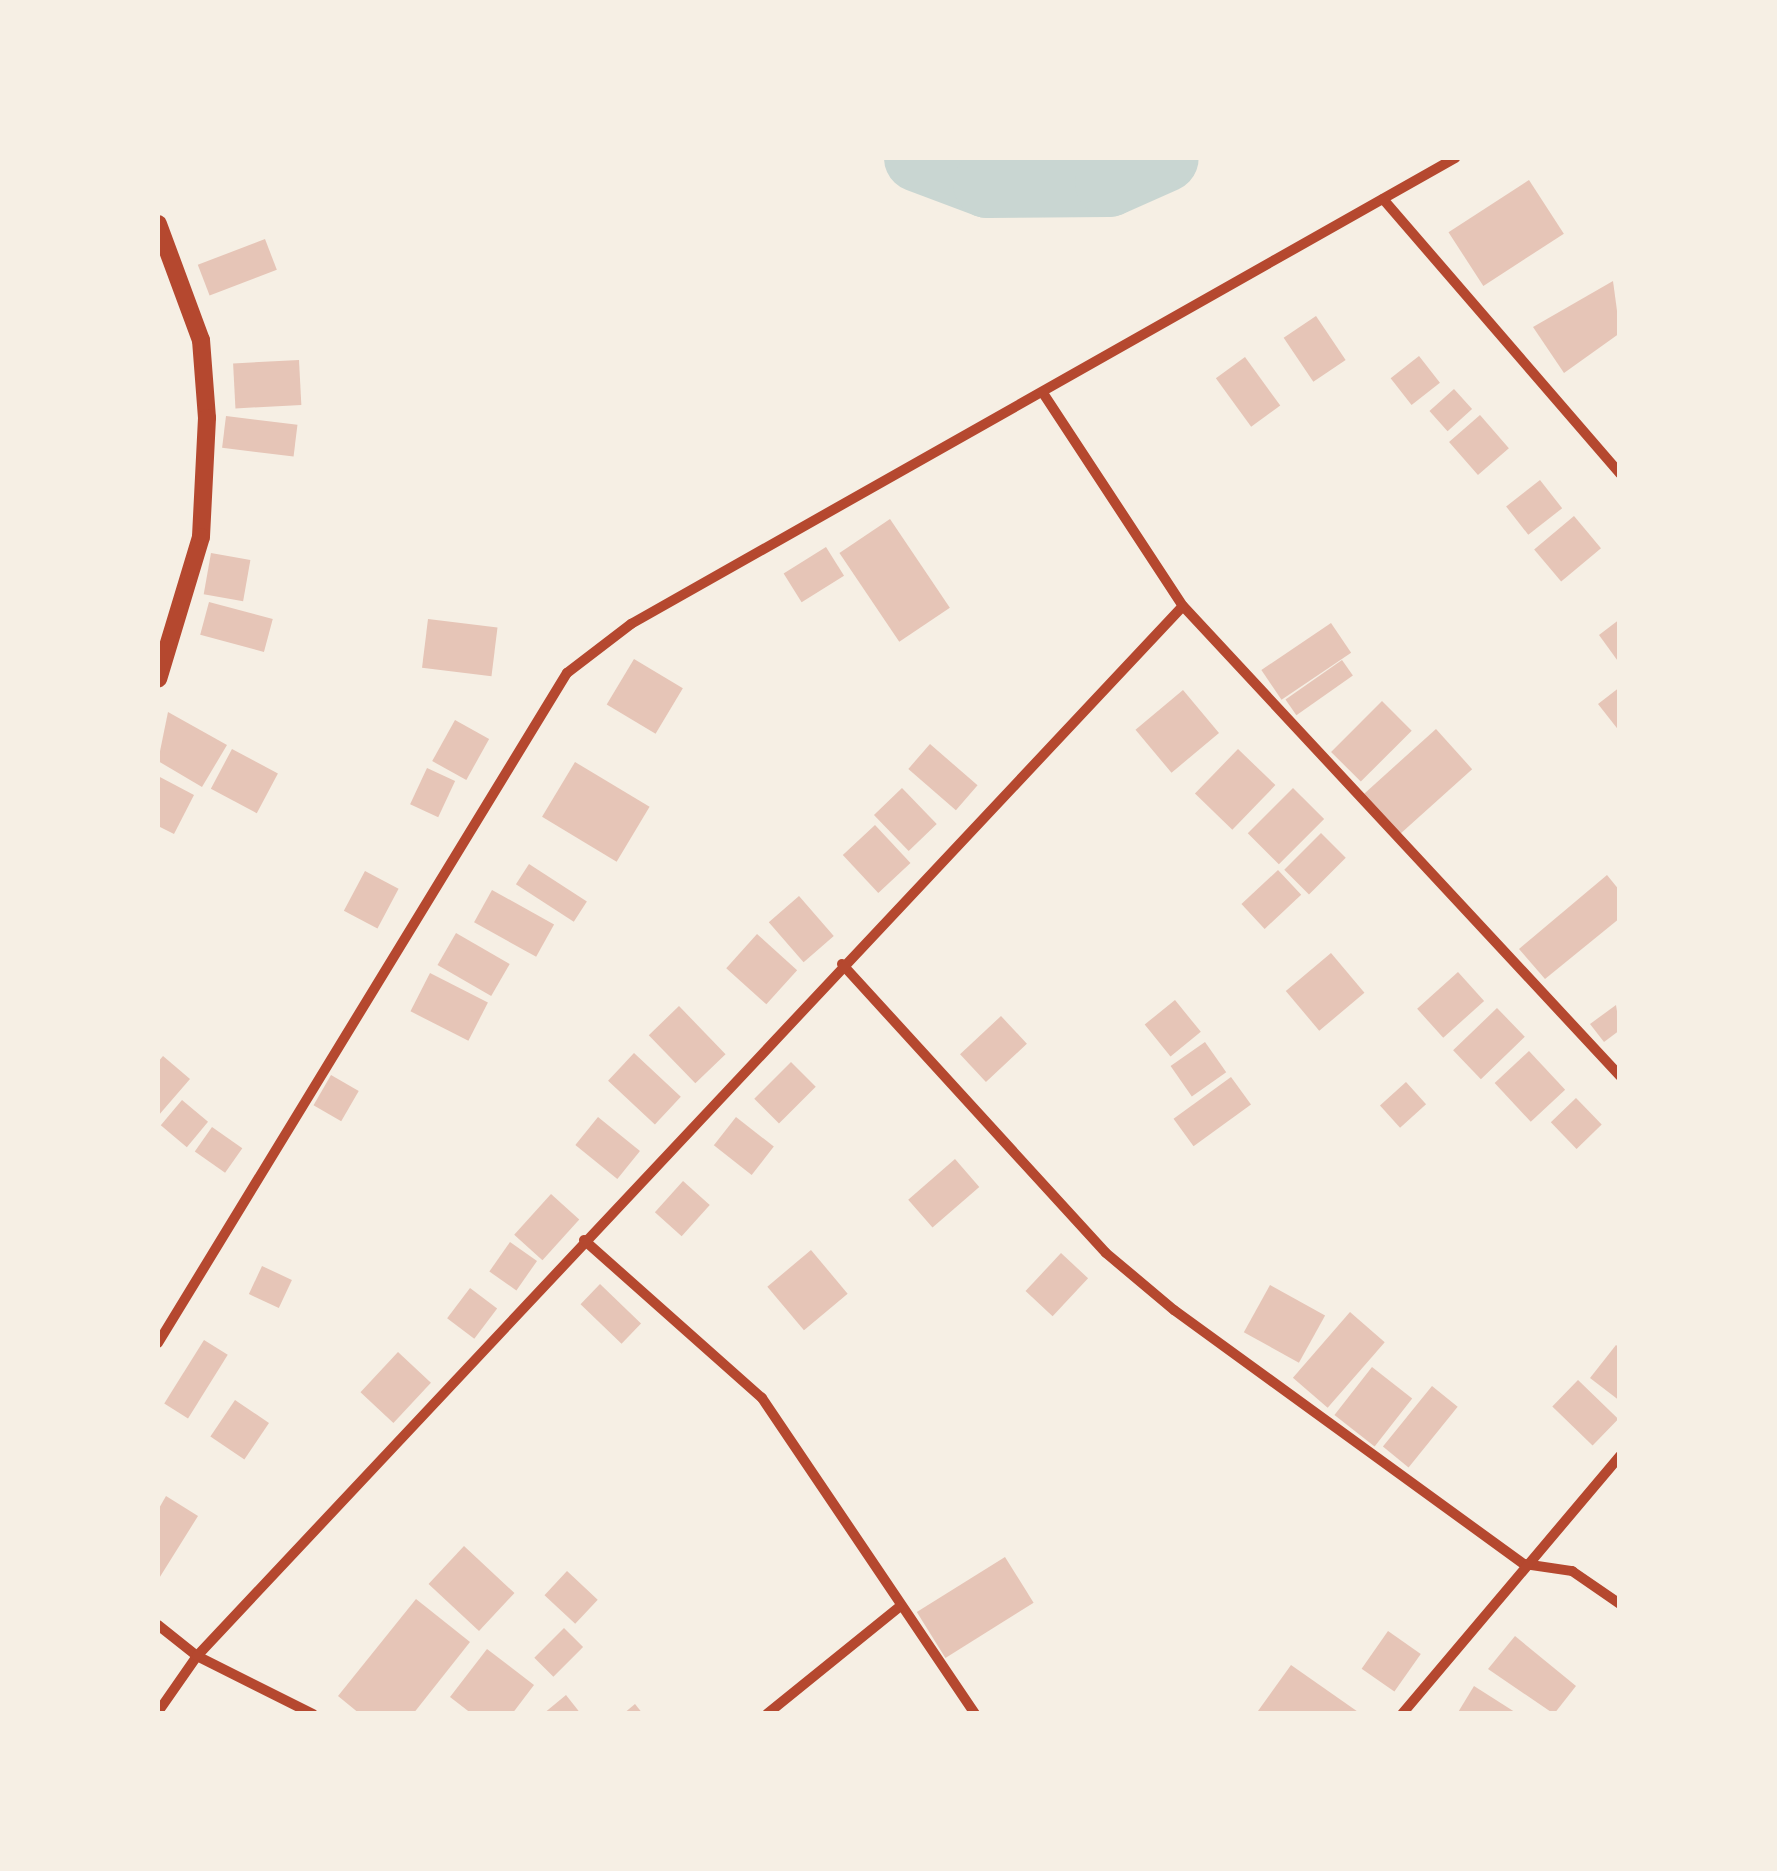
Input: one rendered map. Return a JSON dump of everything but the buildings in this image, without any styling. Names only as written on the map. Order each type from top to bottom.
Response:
[{"type":"street","points":[[158,1343],[568,673],[631,624],[1455,158]]},
{"type":"street","points":[[1383,199],[1620,474]]},
{"type":"street","points":[[158,224],[200,340],[207,418],[200,538],[158,679]]},
{"type":"street","points":[[1043,393],[1182,606],[1620,1076]]},
{"type":"street","points":[[158,1712],[197,1656],[842,964],[1182,606]]},
{"type":"street","points":[[842,964],[1106,1253],[1259,1378],[1524,1564],[1572,1570],[1620,1604]]},
{"type":"street","points":[[584,1240],[762,1398],[975,1714]]},
{"type":"street","points":[[1402,1714],[1524,1564],[1620,1456]]},
{"type":"street","points":[[768,1714],[900,1607]]},
{"type":"street","points":[[158,1625],[197,1656],[314,1714]]},
{"type":"waterway","points":[[918,158],[987,184],[1109,183],[1165,158]]}]
